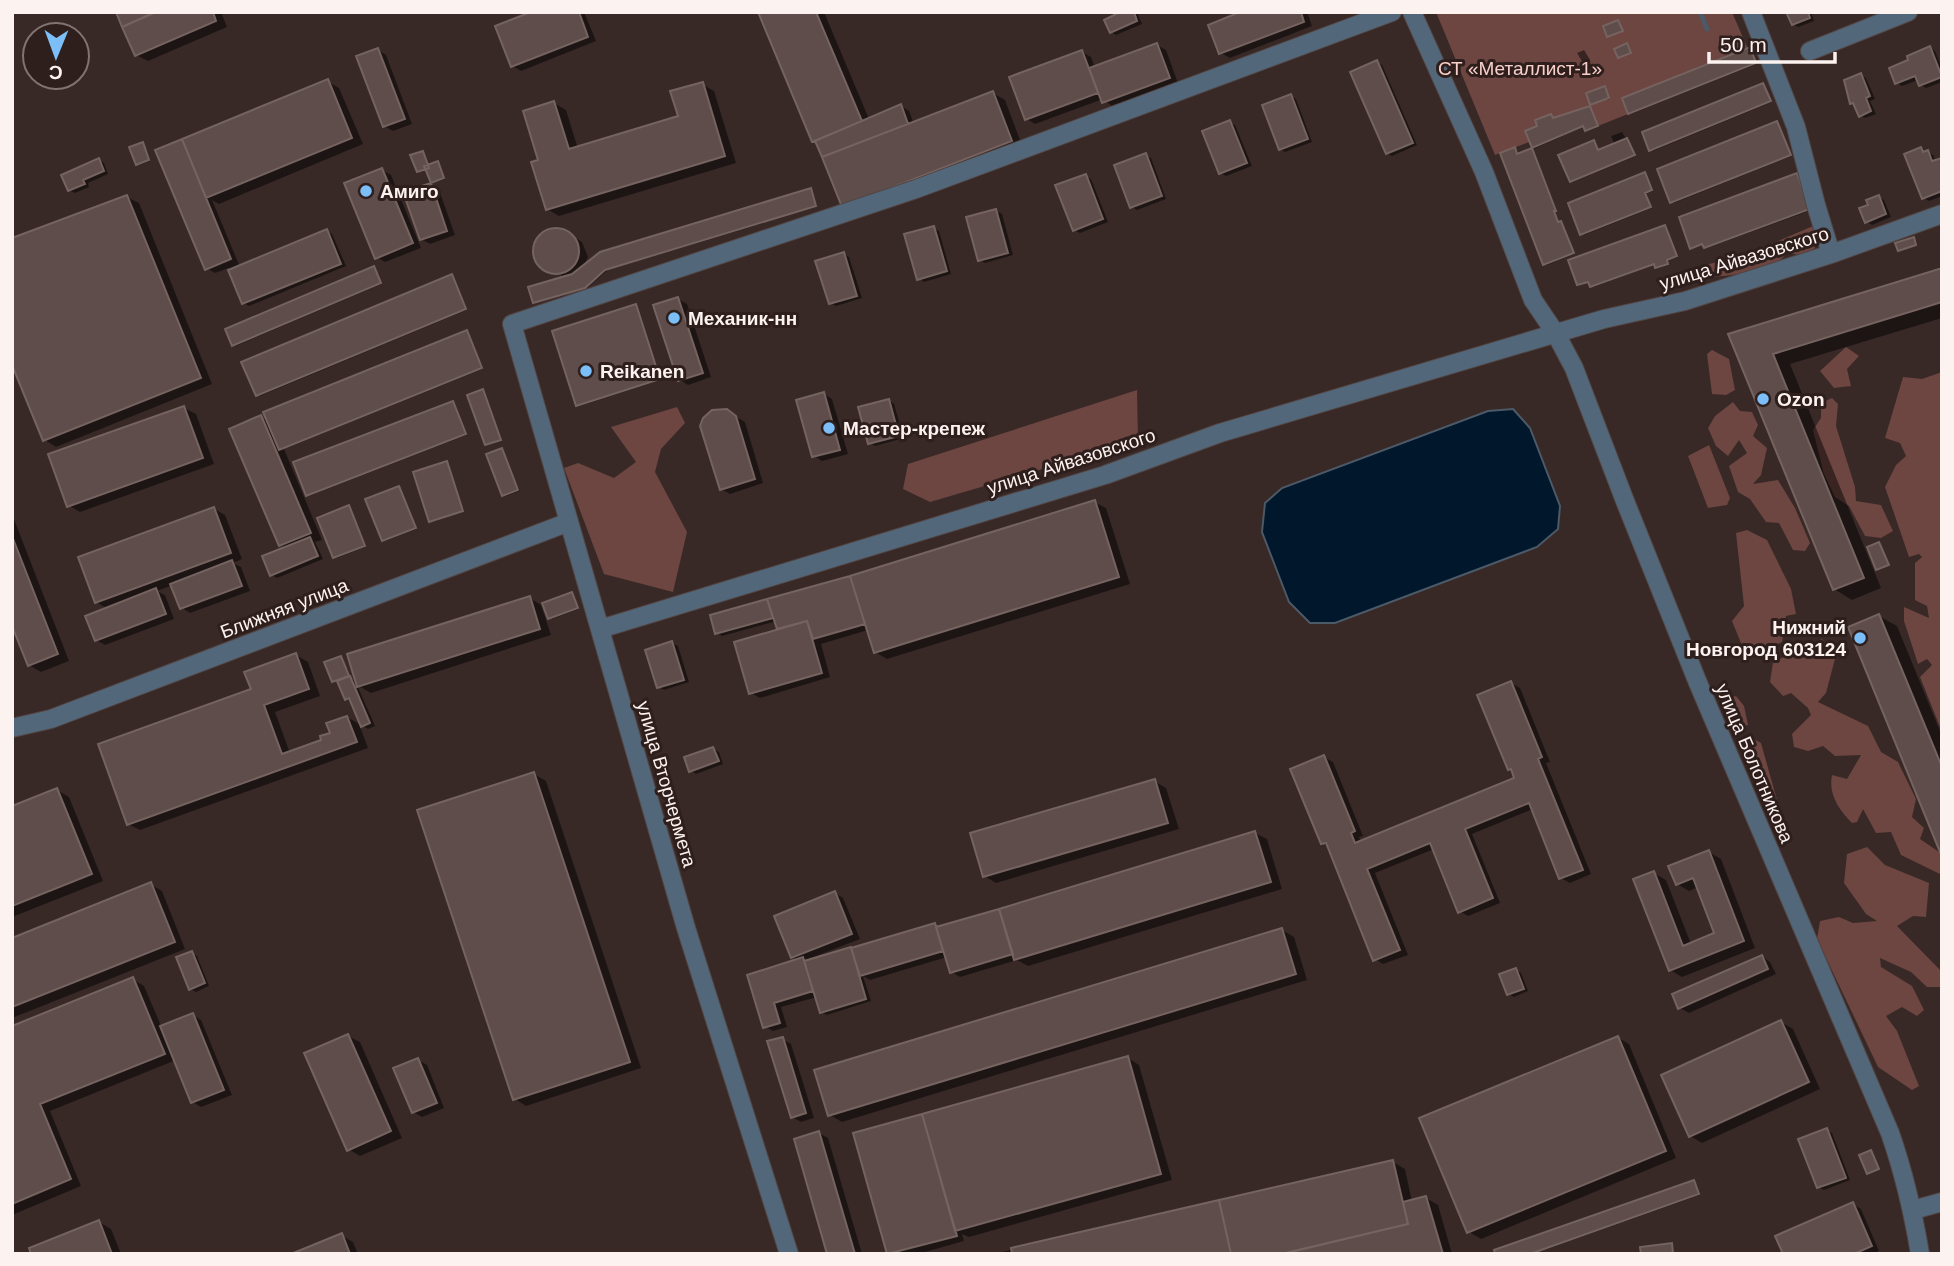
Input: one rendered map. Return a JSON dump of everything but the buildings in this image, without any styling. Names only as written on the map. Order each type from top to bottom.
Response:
[{"type":"street","name":"улица Вторчермета","points":[[789,1254],[686,928],[512,324],[916,189],[1392,12]]},
{"type":"street","points":[[1412,12],[1484,172],[1533,300],[1556,334]]},
{"type":"street","points":[[1751,12],[1796,127],[1831,254]]},
{"type":"street","points":[[1810,51],[1908,12]]},
{"type":"street","name":"улица Айвазовского","points":[[600,629],[1104,475],[1220,433],[1604,319],[1685,301],[1831,254],[1942,214]]},
{"type":"street","name":"улица Болотникова","points":[[1556,334],[1574,368],[1698,683],[1889,1133],[1913,1210],[1920,1254]]},
{"type":"street","name":"Ближняя улица","points":[[12,728],[64,714],[569,522]]},
{"type":"street","points":[[1913,1210],[1942,1202]]},
{"type":"green space","name":"СТ «Металлист-1»","points":[[1436,12],[1732,12],[1747,47],[1622,98],[1628,114],[1598,126],[1590,106],[1553,118],[1535,120],[1537,126],[1525,131],[1529,142],[1495,155]]},
{"type":"green space","points":[[1813,226],[1819,240],[1814,249],[1800,255],[1787,253],[1780,260],[1760,269],[1700,277],[1698,270],[1705,265],[1743,256]]},
{"type":"green space","points":[[1846,347],[1859,356],[1847,369],[1851,386],[1834,388],[1820,371]]},
{"type":"green space","points":[[1712,350],[1729,359],[1735,390],[1726,395],[1712,394],[1707,354]]},
{"type":"green space","points":[[1942,372],[1942,732],[1920,677],[1932,665],[1927,659],[1918,664],[1904,621],[1904,607],[1929,618],[1927,606],[1915,600],[1915,563],[1922,557],[1919,554],[1909,557],[1885,487],[1896,465],[1906,456],[1900,443],[1885,438],[1903,377],[1922,379]]},
{"type":"green space","points":[[1137,390],[1138,441],[930,502],[903,489],[908,464]]},
{"type":"green space","points":[[1832,398],[1838,404],[1836,426],[1855,487],[1856,501],[1881,505],[1893,531],[1881,538],[1865,536],[1849,506],[1835,497],[1824,474],[1813,430],[1821,418],[1821,403]]},
{"type":"green space","points":[[1733,402],[1740,411],[1752,412],[1758,425],[1753,436],[1767,448],[1761,475],[1753,484],[1778,480],[1795,508],[1810,543],[1805,551],[1793,550],[1779,523],[1766,522],[1750,499],[1738,492],[1729,466],[1747,453],[1739,440],[1728,456],[1716,446],[1708,428],[1715,416]]},
{"type":"green space","points":[[677,407],[685,423],[661,449],[655,472],[687,532],[673,592],[604,574],[564,468],[578,463],[614,478],[636,462],[611,427]]},
{"type":"green space","points":[[1709,445],[1730,498],[1727,505],[1708,508],[1688,456]]},
{"type":"green space","points":[[1747,530],[1767,540],[1791,589],[1796,614],[1786,616],[1782,642],[1757,653],[1745,653],[1732,621],[1744,606],[1736,533]]},
{"type":"green space","points":[[1822,639],[1836,655],[1826,693],[1818,702],[1868,726],[1881,752],[1898,762],[1916,799],[1912,817],[1924,828],[1920,839],[1942,854],[1942,875],[1901,855],[1891,832],[1876,833],[1863,809],[1857,822],[1852,823],[1839,807],[1833,795],[1832,775],[1847,779],[1861,755],[1835,756],[1823,746],[1808,751],[1794,747],[1792,734],[1811,715],[1808,708],[1791,693],[1783,696],[1770,682],[1773,662]]},
{"type":"green space","points":[[1736,696],[1744,706],[1748,725],[1736,729],[1725,715],[1725,699]]},
{"type":"green space","points":[[1747,735],[1761,743],[1777,800],[1765,800],[1739,744]]},
{"type":"green space","points":[[1867,847],[1885,865],[1929,883],[1926,917],[1913,916],[1897,926],[1942,972],[1942,987],[1927,987],[1911,972],[1880,958],[1881,967],[1912,986],[1924,1010],[1917,1016],[1902,1007],[1886,1016],[1897,1031],[1919,1086],[1912,1090],[1878,1067],[1817,939],[1820,921],[1839,917],[1853,923],[1877,921],[1866,914],[1844,883],[1847,854]]},
{"type":"water","points":[[1513,409],[1530,428],[1560,506],[1558,529],[1537,547],[1335,623],[1310,623],[1289,602],[1262,532],[1265,503],[1282,488],[1488,411]]},
{"type":"waterway","points":[[1700,12],[1707,29]]},
{"type":"place","name":"Амиго","points":[[366,191]]},
{"type":"place","name":"Механик-нн","points":[[674,318]]},
{"type":"place","name":"Reikanen","points":[[586,371]]},
{"type":"place","name":"Ozon","points":[[1763,399]]},
{"type":"place","name":"Мастер-крепеж","points":[[829,428]]},
{"type":"place","name":"Нижний Новгород 603124","points":[[1860,638]]}]
